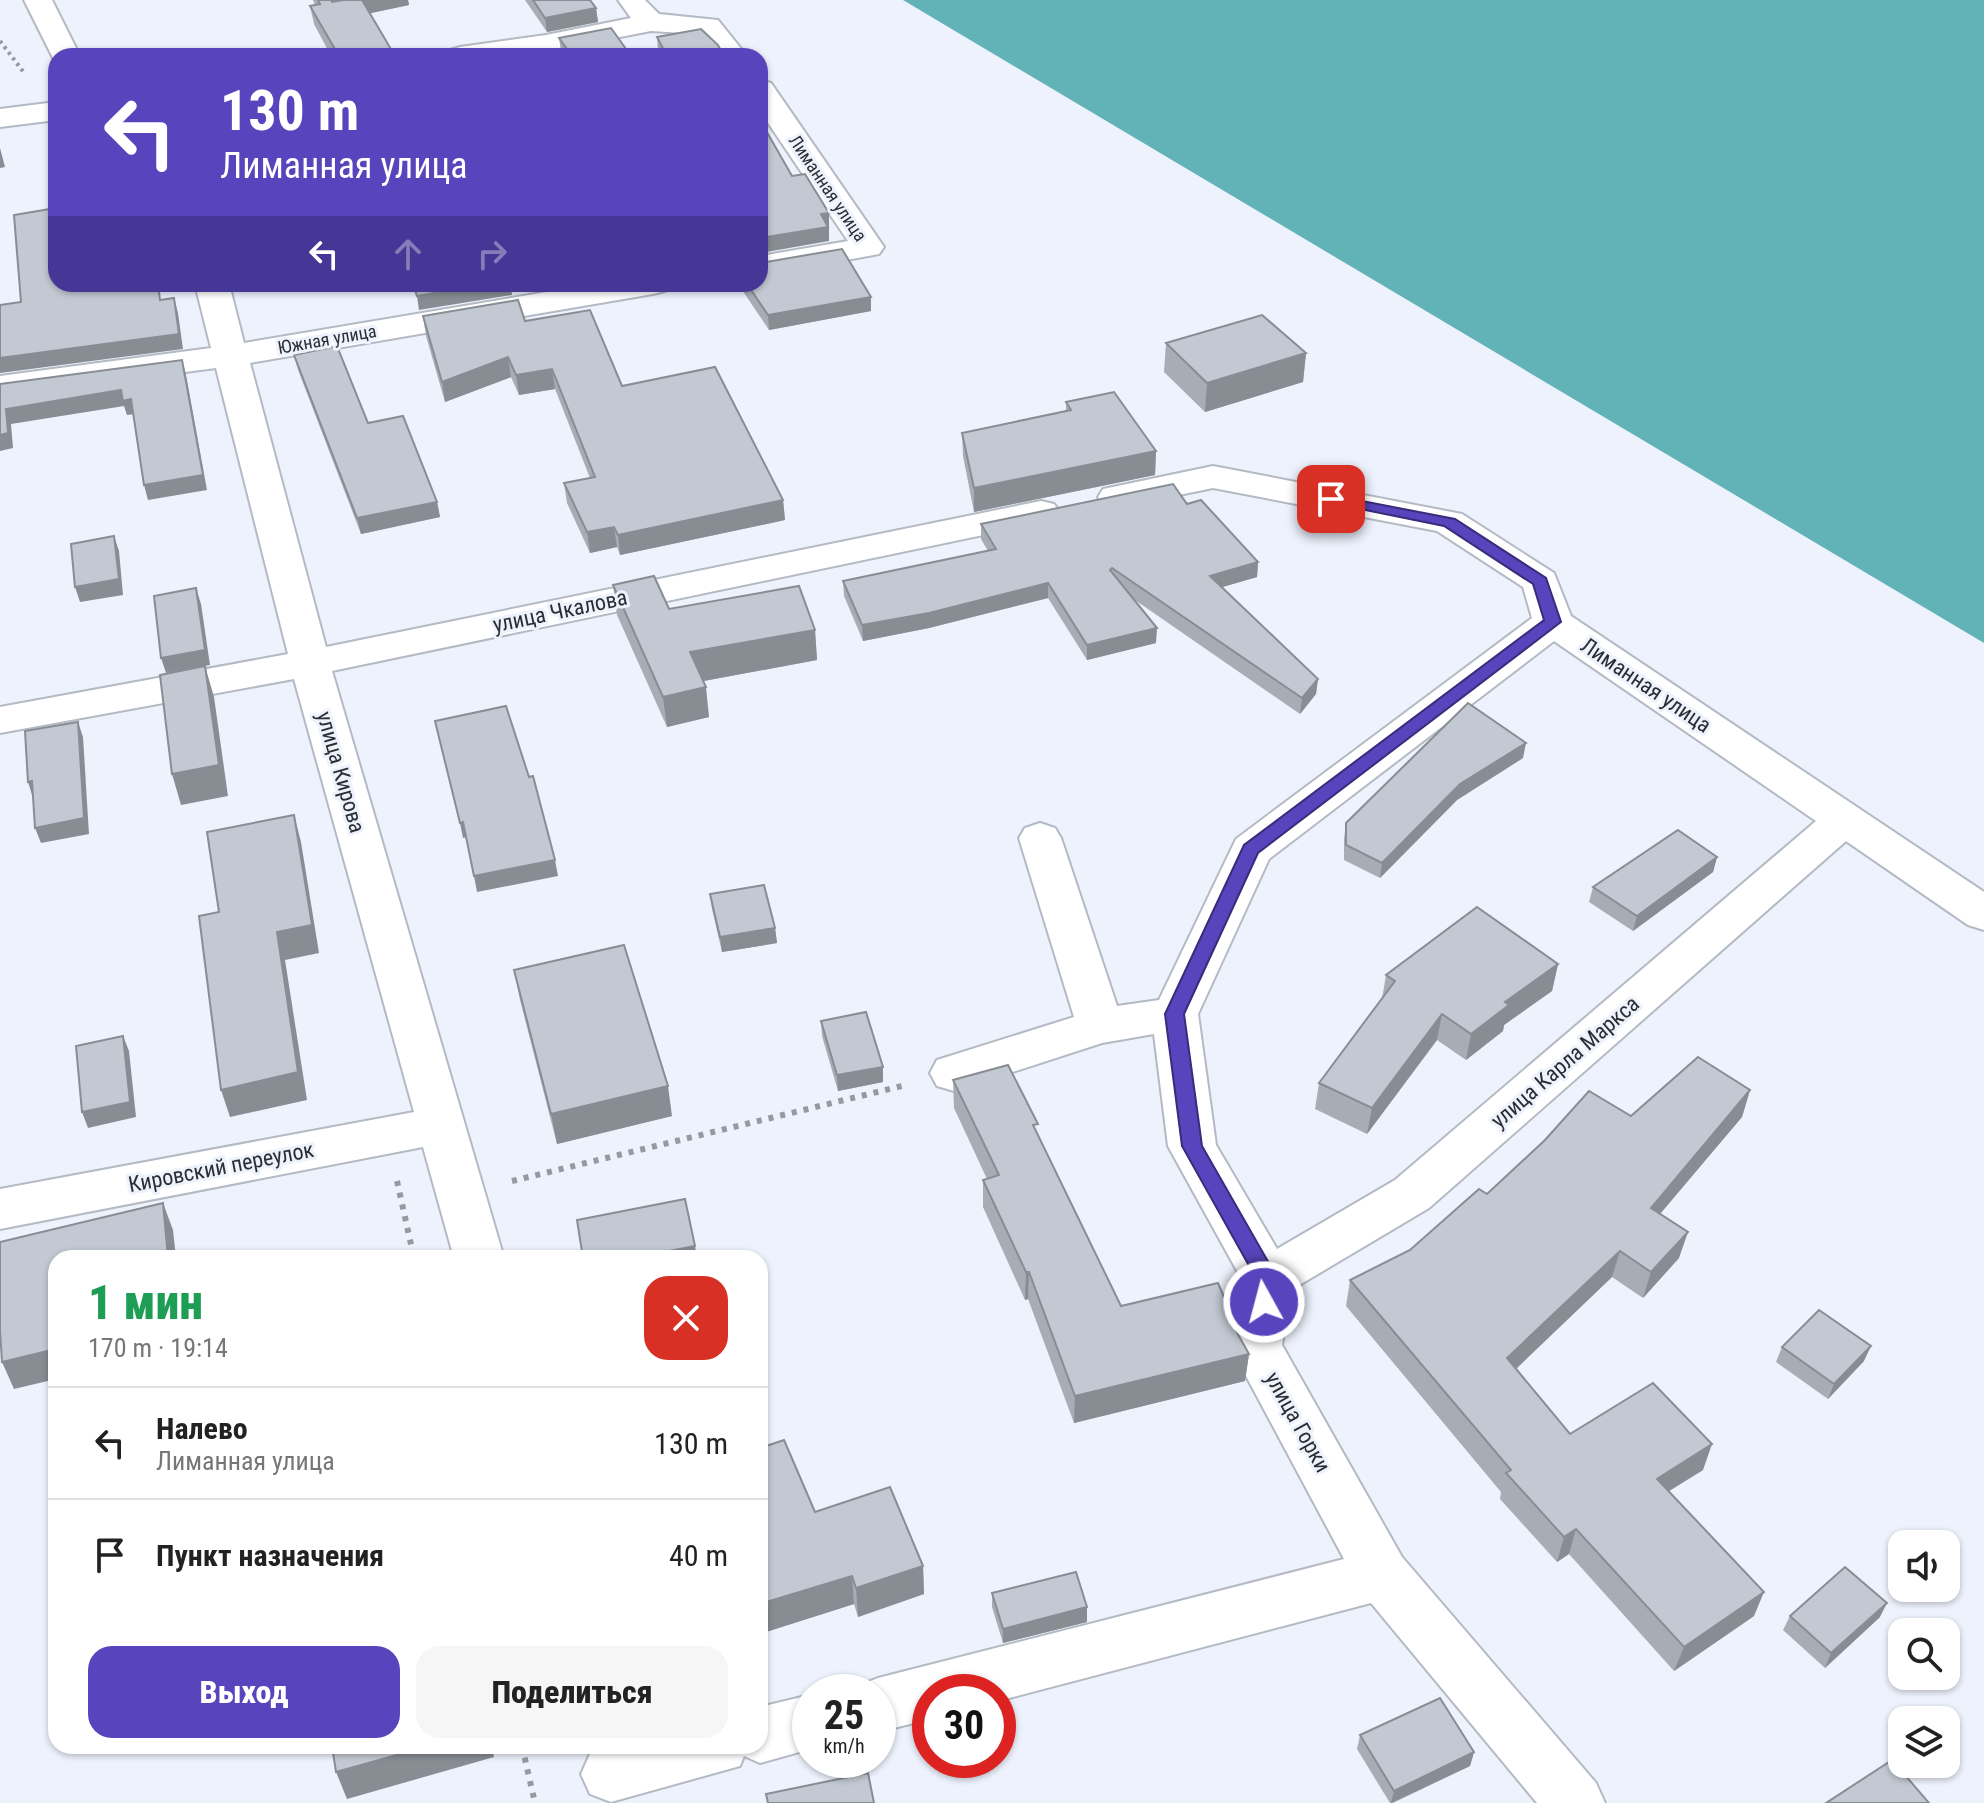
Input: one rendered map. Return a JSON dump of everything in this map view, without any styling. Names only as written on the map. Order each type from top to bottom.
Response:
[{"type":"street","points":[[38,0],[61,48]]},
{"type":"street","points":[[629,0],[651,22]]},
{"type":"street","points":[[517,48],[651,22],[708,26],[726,48]]},
{"type":"street","name":"Лиманная улица","points":[[768,101],[868,247],[768,265]]},
{"type":"street","points":[[0,118],[48,112]]},
{"type":"street","name":"улица Кирова","points":[[214,292],[310,663],[477,1250]]},
{"type":"street","name":"Южная улица","points":[[0,386],[230,356],[606,292]]},
{"type":"street","name":"улица Чкалова","points":[[0,720],[310,663],[1213,477],[1449,522],[1540,581],[1553,622]]},
{"type":"street","points":[[1268,1279],[1192,1146],[1175,1014],[1251,850],[1553,622]]},
{"type":"street","name":"Лиманная улица","points":[[1553,622],[1984,914]]},
{"type":"street","name":"улица Карла Маркса","points":[[1268,1279],[1412,1194],[1844,820]]},
{"type":"street","points":[[1040,838],[1100,1026]]},
{"type":"street","points":[[954,1073],[1100,1026],[1175,1014]]},
{"type":"street","name":"Кировский переулок","points":[[0,1209],[443,1125]]},
{"type":"street","name":"улица Горки","points":[[1268,1279],[1256,1346],[1382,1575],[1575,1803]]},
{"type":"street","points":[[896,1700],[1382,1575]]},
{"type":"street","points":[[768,1733],[792,1727]]},
{"type":"street","points":[[611,1774],[688,1754]]},
{"type":"path","points":[[462,1193],[954,1073]]},
{"type":"path","points":[[524,1754],[535,1803]]},
{"type":"water","points":[[903,0],[1984,0],[1984,643]]},
{"type":"building","points":[[318,0],[362,0],[390,48],[334,48],[310,6],[320,4]]},
{"type":"building","points":[[533,0],[590,0],[596,8],[545,18]]},
{"type":"building","points":[[611,28],[625,48],[566,48],[559,38]]},
{"type":"building","points":[[701,29],[720,48],[663,48],[657,37]]},
{"type":"building","points":[[768,134],[792,176],[805,174],[829,213],[821,214],[828,227],[768,237]]},
{"type":"building","points":[[48,209],[48,292],[159,292],[160,300],[174,298],[179,334],[0,358],[0,305],[21,302],[14,215]]},
{"type":"building","points":[[842,249],[871,297],[768,315],[752,292],[768,292],[768,262]]},
{"type":"building","points":[[416,292],[440,292],[417,296]]},
{"type":"building","points":[[518,300],[525,321],[590,310],[622,386],[715,367],[783,500],[618,535],[614,527],[587,532],[564,483],[595,477],[552,369],[516,375],[508,357],[442,382],[423,316]]},
{"type":"building","points":[[1262,315],[1306,353],[1207,383],[1166,343]]},
{"type":"building","points":[[337,346],[368,423],[403,416],[437,502],[357,518],[294,355]]},
{"type":"building","points":[[182,360],[203,475],[144,485],[131,399],[123,401],[121,390],[6,409],[8,433],[0,435],[0,384]]},
{"type":"building","points":[[1114,392],[1156,451],[974,488],[962,433],[1071,410],[1066,402]]},
{"type":"building","points":[[1173,484],[1187,504],[1201,500],[1258,562],[1210,576],[1318,679],[1302,698],[1112,568],[1110,570],[1157,628],[1087,645],[1048,583],[929,613],[862,625],[843,581],[996,549],[981,524]]},
{"type":"building","points":[[114,536],[119,579],[75,587],[71,544]]},
{"type":"building","points":[[654,576],[669,609],[799,586],[815,630],[690,652],[706,687],[663,697],[613,585]]},
{"type":"building","points":[[196,588],[205,650],[161,658],[154,596]]},
{"type":"building","points":[[205,666],[219,765],[172,774],[160,675]]},
{"type":"building","points":[[1468,703],[1526,743],[1460,784],[1382,863],[1346,845],[1346,823]]},
{"type":"building","points":[[506,706],[529,777],[533,776],[555,860],[474,876],[463,822],[460,823],[435,721]]},
{"type":"building","points":[[78,722],[84,818],[35,828],[25,731]]},
{"type":"building","points":[[294,815],[312,925],[277,932],[298,1072],[221,1090],[199,916],[219,912],[207,832]]},
{"type":"building","points":[[1678,830],[1717,857],[1637,916],[1593,887]]},
{"type":"building","points":[[764,885],[775,928],[720,937],[710,894]]},
{"type":"building","points":[[1477,907],[1558,964],[1505,1002],[1509,1005],[1471,1034],[1442,1014],[1372,1108],[1319,1083],[1395,981],[1386,975]]},
{"type":"building","points":[[624,945],[668,1086],[551,1114],[514,970]]},
{"type":"building","points":[[866,1012],[883,1067],[837,1075],[821,1021]]},
{"type":"building","points":[[123,1036],[130,1102],[82,1112],[76,1046]]},
{"type":"building","points":[[1698,1057],[1750,1090],[1651,1208],[1688,1232],[1651,1272],[1620,1251],[1507,1358],[1570,1434],[1653,1383],[1712,1444],[1657,1479],[1764,1592],[1684,1647],[1576,1529],[1564,1537],[1506,1473],[1511,1470],[1350,1280],[1410,1250],[1479,1189],[1487,1194],[1545,1140],[1589,1091],[1631,1116]]},
{"type":"building","points":[[1008,1065],[1038,1124],[1033,1125],[1121,1306],[1218,1283],[1231,1313],[1230,1320],[1249,1354],[1075,1396],[1029,1272],[1026,1272],[983,1180],[999,1175],[953,1080]]},
{"type":"building","points":[[685,1199],[695,1246],[674,1250],[582,1250],[577,1220]]},
{"type":"building","points":[[163,1203],[167,1250],[48,1250],[48,1351],[2,1362],[0,1242]]},
{"type":"building","points":[[1819,1310],[1871,1346],[1834,1384],[1782,1347]]},
{"type":"building","points":[[784,1440],[815,1512],[890,1487],[923,1566],[856,1588],[852,1576],[768,1602],[768,1445]]},
{"type":"building","points":[[1845,1567],[1887,1603],[1831,1653],[1790,1616]]},
{"type":"building","points":[[1076,1572],[1087,1607],[1003,1629],[992,1593]]},
{"type":"building","points":[[1440,1698],[1474,1752],[1394,1791],[1360,1735]]},
{"type":"building","points":[[333,1754],[400,1754],[336,1772]]},
{"type":"building","points":[[1888,1763],[1888,1778],[1907,1778],[1929,1803],[1826,1803]]},
{"type":"building","points":[[844,1778],[869,1778],[874,1803],[768,1803],[766,1794]]},
{"type":"route","points":[[1264,1302],[1268,1279],[1192,1146],[1175,1014],[1251,850],[1553,622],[1540,581],[1449,522],[1331,499]]}]
